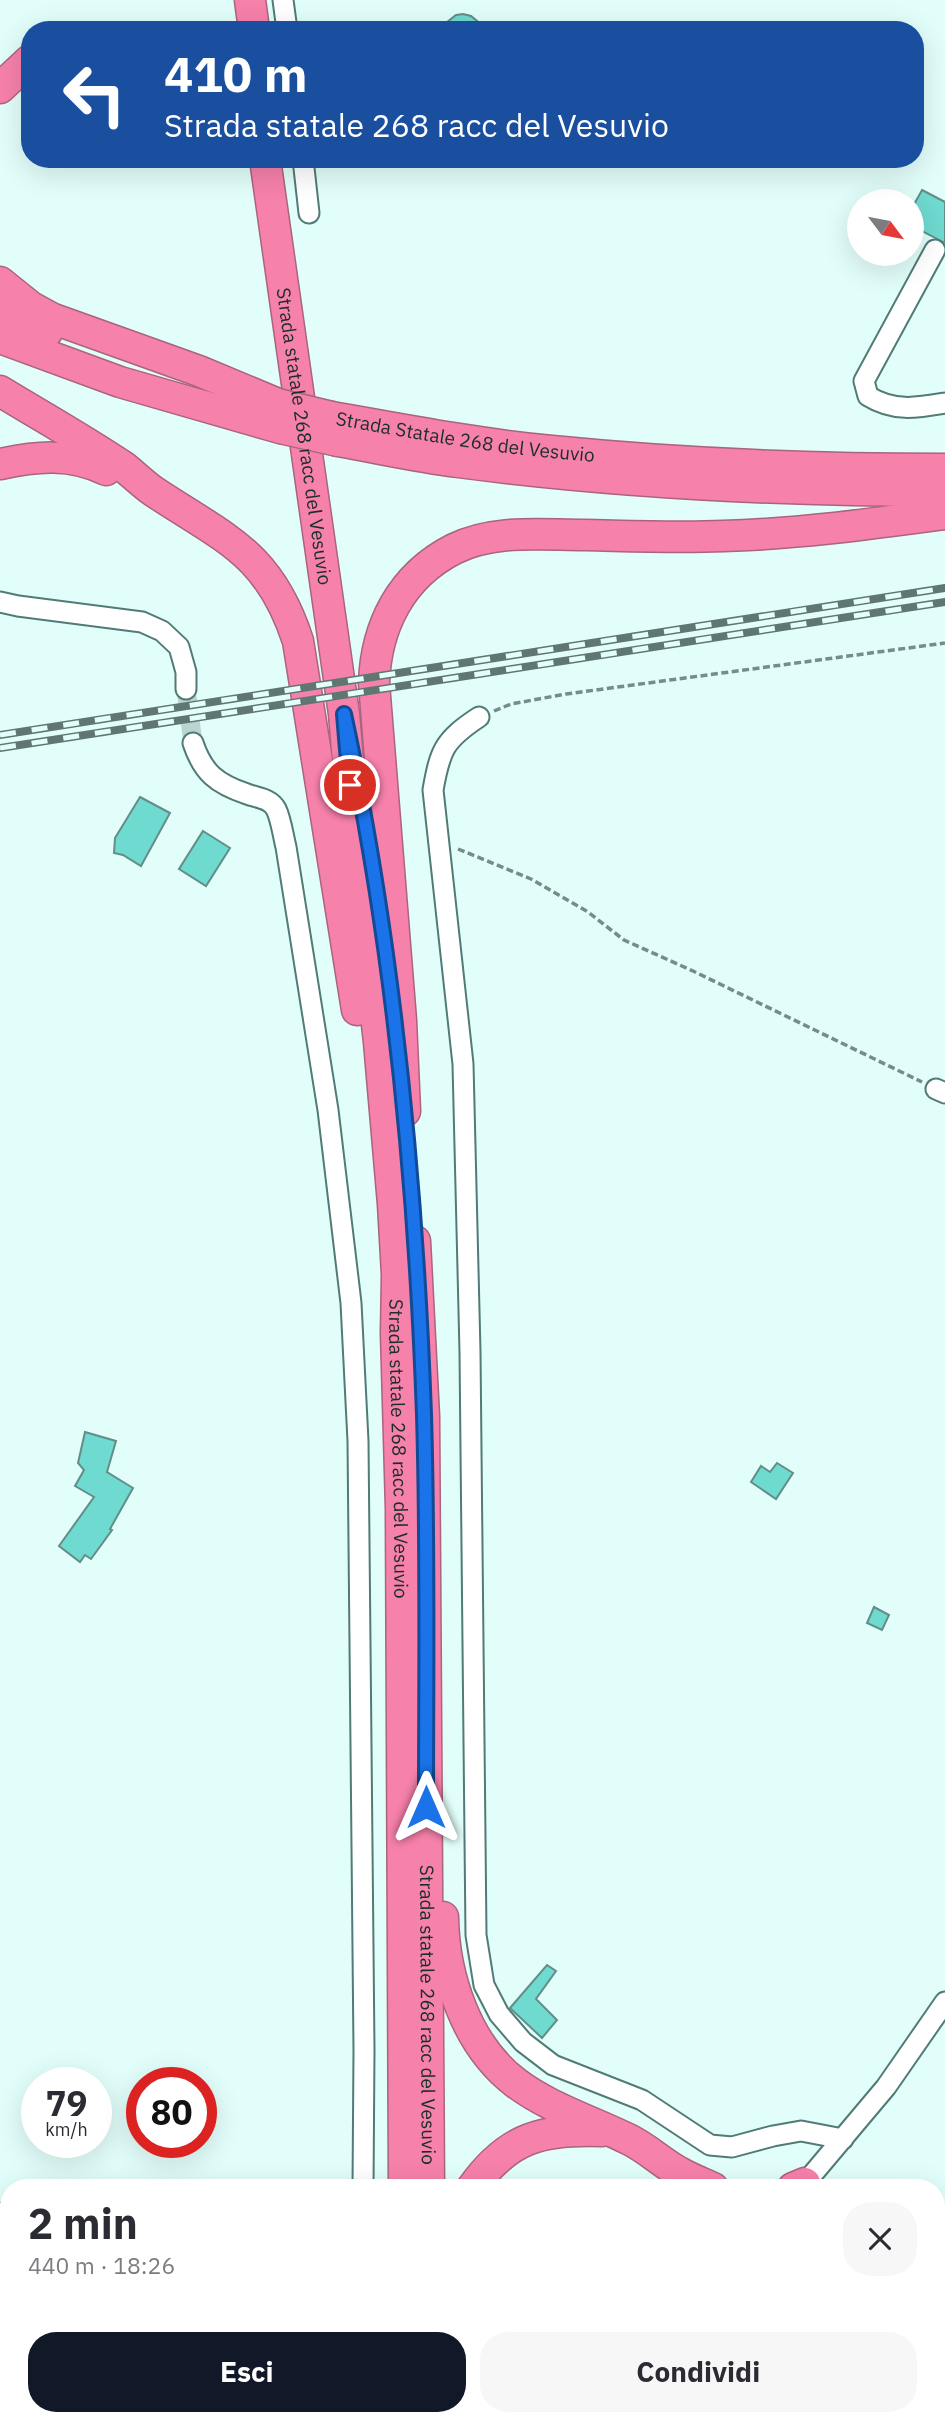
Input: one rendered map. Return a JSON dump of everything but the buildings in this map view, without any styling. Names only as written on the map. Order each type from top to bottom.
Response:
[{"type":"highway","points":[[250,0],[253,21]]},
{"type":"highway","points":[[0,72],[21,64]]},
{"type":"highway","points":[[0,88],[21,68]]},
{"type":"highway","name":"Strada statale 268 racc del Vesuvio","points":[[268,168],[344,714],[390,1166],[397,1275],[401,1509],[404,2179]]},
{"type":"highway","points":[[0,282],[31,307],[51,318],[189,368],[279,416]]},
{"type":"highway","name":"Strada Statale 268 del Vesuvio","points":[[0,314],[279,416]]},
{"type":"highway","name":"Strada Statale 268 del Vesuvio","points":[[0,338],[120,382],[335,429],[454,462],[612,479],[873,491],[945,491]]},
{"type":"highway","points":[[0,391],[123,467],[152,490],[244,550],[278,593],[290,616],[298,641],[370,1102],[396,1333]]},
{"type":"highway","name":"Strada Statale 268 del Vesuvio","points":[[335,429],[456,439],[564,452],[755,464],[945,469]]},
{"type":"highway","points":[[0,464],[28,458],[63,456],[90,462],[152,490]]},
{"type":"highway","points":[[405,1111],[401,1020],[374,657],[381,631],[393,607],[410,584],[430,564],[455,548],[484,538],[517,534],[738,536],[815,531],[945,514]]},
{"type":"highway","name":"Strada statale 268 racc del Vesuvio","points":[[344,714],[364,806],[405,1111],[418,1291],[424,1416],[429,2179]]},
{"type":"highway","points":[[426,1711],[436,1786],[443,1932],[451,1980],[467,2022],[489,2056],[515,2082],[549,2102],[640,2145],[683,2179]]},
{"type":"highway","points":[[478,2179],[507,2149],[535,2137],[561,2131],[614,2132]]},
{"type":"street","points":[[283,0],[286,21]]},
{"type":"street","points":[[304,168],[309,213]]},
{"type":"street","points":[[935,250],[864,381],[868,396],[883,405],[904,408],[945,403]]},
{"type":"street","points":[[0,602],[142,622],[162,631],[179,648],[186,672],[186,689]]},
{"type":"street","points":[[479,717],[457,732],[438,757],[433,790],[463,1064],[472,1496],[475,1922],[484,1985],[499,2014],[523,2042],[552,2065],[642,2100],[710,2145],[732,2147],[801,2131],[843,2139]]},
{"type":"street","points":[[193,743],[205,771],[221,783],[265,799],[275,808],[286,847],[328,1110],[351,1303],[358,1441],[363,2179]]},
{"type":"street","points":[[806,2179],[886,2087],[945,2002]]},
{"type":"path","points":[[479,717],[511,704],[566,694],[945,643]]},
{"type":"path","points":[[438,843],[460,849],[531,879],[588,912],[624,940],[694,971],[941,1091]]},
{"type":"tunnel","points":[[186,689],[193,743]]},
{"type":"railway","points":[[0,735],[945,588]]},
{"type":"railway","points":[[0,748],[945,602]]},
{"type":"route","points":[[350,785],[344,714],[364,806],[405,1111],[424,1416],[426,1807]]}]
